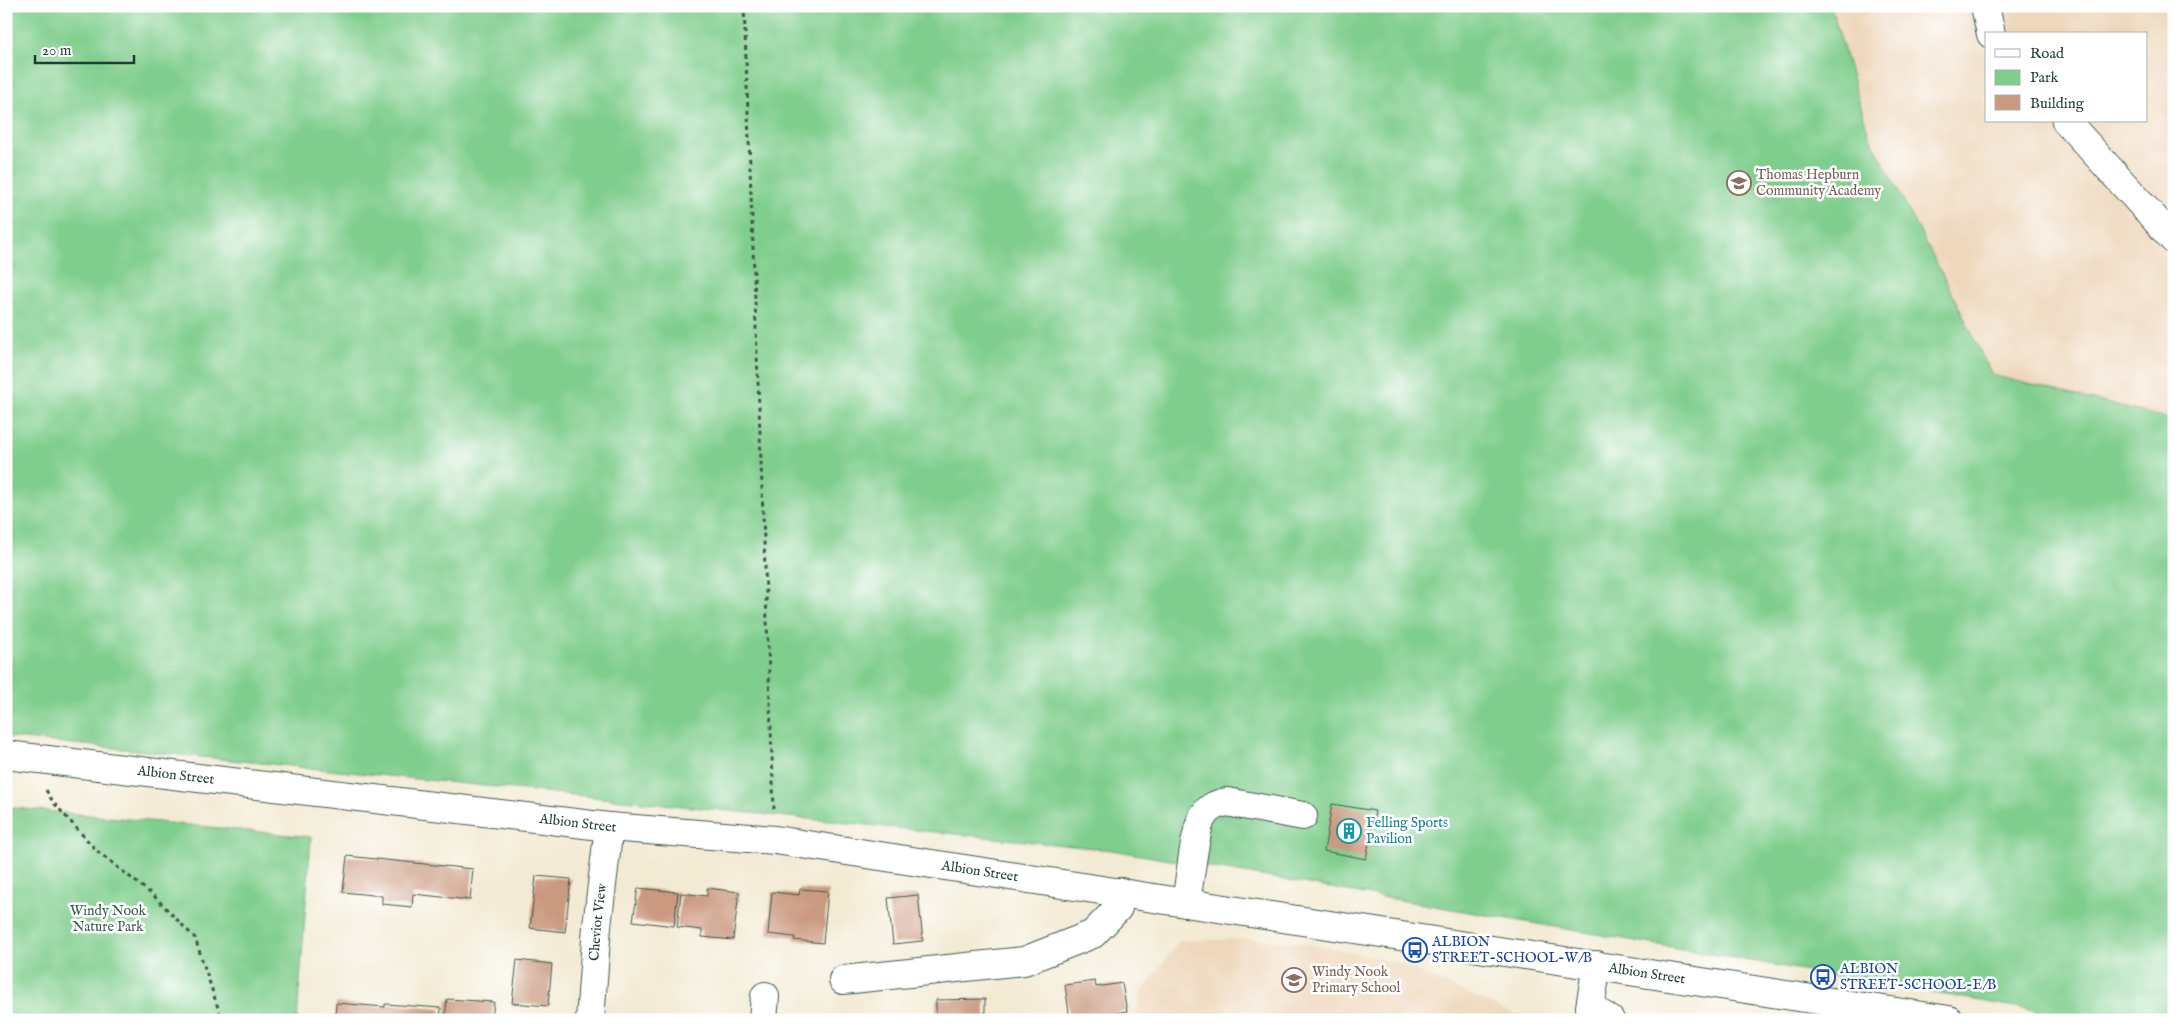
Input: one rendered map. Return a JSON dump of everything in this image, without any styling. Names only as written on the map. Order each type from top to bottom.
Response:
[{"type":"street","points":[[1985,6],[1991,32]]},
{"type":"street","points":[[2067,122],[2174,240]]},
{"type":"street","name":"Albion Street","points":[[16,756],[609,827],[775,840],[1597,965],[1866,1013],[1949,1020]]},
{"type":"street","points":[[1186,903],[1202,816],[1215,804],[1227,802],[1303,816]]},
{"type":"street","name":"Cheviot View","points":[[590,1020],[597,926],[609,827]]},
{"type":"street","points":[[843,980],[1024,962],[1093,934],[1118,908],[1121,892]]},
{"type":"street","points":[[1597,965],[1590,1007],[1610,1020]]},
{"type":"path","points":[[744,6],[774,815]]},
{"type":"path","points":[[16,756],[53,802],[97,851],[154,896],[195,938],[222,1020]]},
{"type":"shaded area","name":"Thomas Hepburn Community Academy","points":[[1289,6],[2174,6],[2174,420],[1992,375]]},
{"type":"shaded area","name":"Windy Nook Primary School","points":[[1245,939],[1307,943],[1399,963],[1527,1020],[1136,1020],[1139,996],[1179,941]]},
{"type":"green space","points":[[6,6],[1831,6],[1869,135],[1950,289],[1992,375],[2174,420],[2174,1020],[2090,1020],[1112,850],[6,737]]},
{"type":"green space","name":"Windy Nook Nature Park","points":[[6,807],[311,837],[297,1020],[6,1020]]},
{"type":"building","name":"Felling Sports Pavilion","points":[[1332,804],[1375,811],[1366,859],[1324,851]]},
{"type":"building","points":[[347,856],[473,869],[470,900],[413,894],[412,907],[382,904],[382,896],[343,892]]},
{"type":"building","points":[[536,876],[571,879],[565,932],[530,928]]},
{"type":"building","points":[[638,888],[678,892],[674,926],[633,921]]},
{"type":"building","points":[[707,888],[739,892],[733,940],[702,937],[702,930],[677,927],[681,893],[707,896]]},
{"type":"building","points":[[800,889],[828,891],[823,943],[794,940],[795,937],[768,934],[772,892],[799,895]]},
{"type":"building","points":[[918,895],[923,941],[893,944],[888,898]]},
{"type":"building","points":[[517,960],[552,964],[548,1006],[512,1003]]},
{"type":"building","points":[[1095,981],[1096,987],[1122,983],[1127,1011],[1100,1015],[1101,1020],[1070,1020],[1065,985]]},
{"type":"building","points":[[447,999],[494,1002],[492,1020],[445,1020]]},
{"type":"building","points":[[985,999],[985,1020],[936,1020],[936,1000]]},
{"type":"building","points":[[336,1003],[385,1007],[385,1004],[441,1008],[440,1020],[335,1020]]},
{"type":"place","name":"Thomas Hepburn Community Academy","points":[[1739,183]]},
{"type":"place","name":"Felling Sports Pavilion","points":[[1349,831]]},
{"type":"place","name":"ALBION STREET-SCHOOL-W/B","points":[[1415,950]]},
{"type":"place","name":"ALBION STREET-SCHOOL-E/B","points":[[1823,977]]},
{"type":"place","name":"Windy Nook Primary School","points":[[1294,980]]}]
